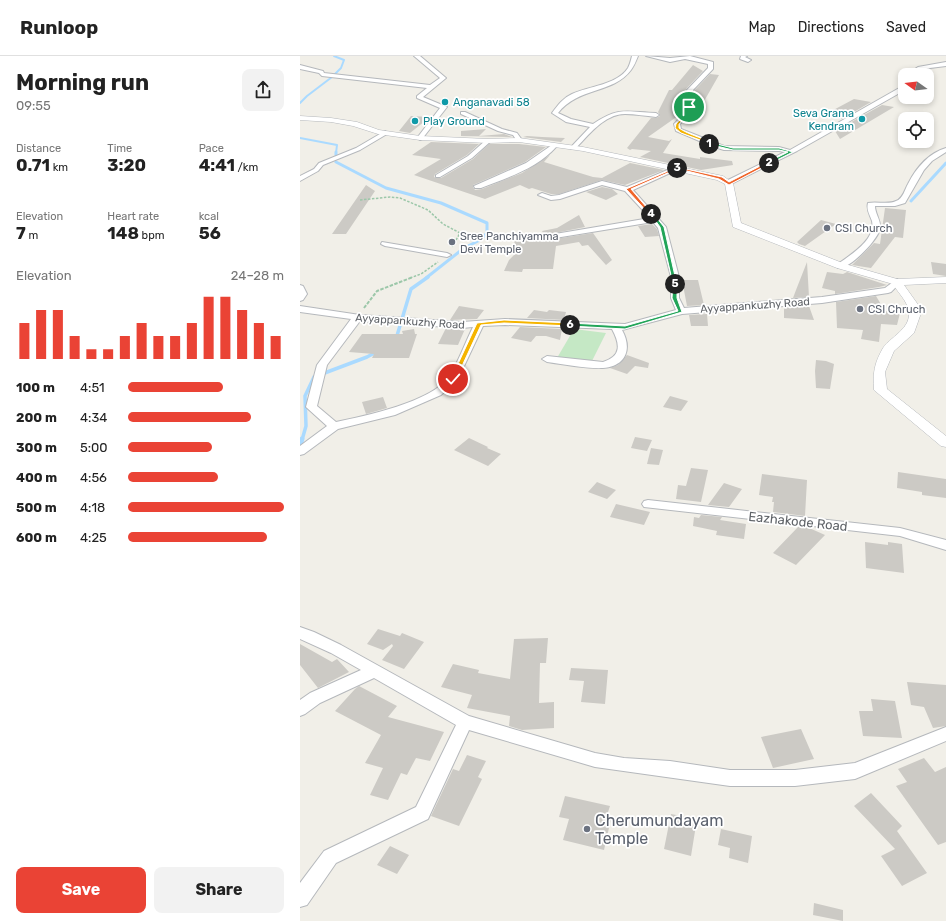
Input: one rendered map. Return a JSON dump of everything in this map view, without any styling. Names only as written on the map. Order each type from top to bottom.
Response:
[{"type":"street","points":[[417,56],[443,78],[419,97],[444,107],[420,138]]},
{"type":"street","points":[[594,126],[572,122],[555,113],[558,107],[568,98],[616,81],[627,73],[634,62],[635,56]]},
{"type":"street","points":[[649,56],[670,60],[686,57],[711,63],[711,68],[690,90],[688,112],[677,124],[678,130],[713,145],[724,148],[779,149],[791,152]]},
{"type":"street","points":[[920,68],[945,64]]},
{"type":"street","points":[[300,67],[322,74],[431,88]]},
{"type":"street","points":[[729,183],[791,152],[898,91]]},
{"type":"street","points":[[573,148],[594,126],[612,114],[621,112],[656,116]]},
{"type":"street","points":[[463,113],[500,130],[515,134],[519,140]]},
{"type":"street","points":[[300,118],[331,120],[354,124],[385,133],[420,138],[488,141],[519,140],[573,148],[628,157],[720,178],[729,183]]},
{"type":"street","points":[[300,170],[321,164],[358,148],[385,133]]},
{"type":"street","points":[[438,176],[470,157],[488,141]]},
{"type":"street","points":[[478,186],[502,178],[544,156],[554,146]]},
{"type":"street","points":[[840,266],[862,249],[876,234],[876,223],[871,205],[895,204],[902,201],[916,175],[935,155],[946,150]]},
{"type":"street","points":[[300,179],[316,170],[321,164]]},
{"type":"street","points":[[628,189],[677,168]]},
{"type":"street","points":[[542,194],[552,198],[560,198],[602,183],[628,189],[662,227],[674,277],[675,298],[681,311]]},
{"type":"street","points":[[729,183],[736,225],[840,266],[897,282],[946,280]]},
{"type":"street","points":[[555,236],[656,219]]},
{"type":"street","points":[[385,244],[447,255]]},
{"type":"street","points":[[897,282],[913,306],[914,316],[910,330],[889,349],[878,372],[881,390],[946,443]]},
{"type":"street","name":"Ayyappankuzhy Road","points":[[300,309],[359,318],[462,325],[504,322],[625,328],[681,311],[822,300],[862,295],[888,290],[897,282]]},
{"type":"street","points":[[300,288],[303,294],[300,298]]},
{"type":"street","points":[[334,426],[311,407],[322,365],[359,318]]},
{"type":"street","points":[[300,451],[334,426],[392,413],[437,393],[453,379],[479,324]]},
{"type":"street","points":[[547,359],[603,365],[611,363],[617,360],[624,347],[622,338],[616,328]]},
{"type":"street","name":"Eazhakode Road","points":[[648,504],[900,532],[946,545]]},
{"type":"street","points":[[300,633],[336,649],[465,722],[595,760],[624,765],[670,769],[730,778],[795,778],[855,772],[946,734]]},
{"type":"street","points":[[300,709],[315,698],[375,671]]},
{"type":"street","points":[[300,898],[330,857],[422,813],[465,722]]},
{"type":"path","points":[[359,318],[360,314],[377,291],[421,274],[447,255],[460,233],[443,224],[428,210],[400,198],[390,197],[360,200]]},
{"type":"green space","points":[[574,329],[606,333],[592,361],[557,358]]},
{"type":"building","points":[[693,65],[703,71],[686,89],[685,111],[648,137],[669,141],[672,139],[663,153],[700,159],[700,157],[732,161],[733,165],[701,170],[640,157],[651,151],[630,150],[627,148],[651,118],[660,116],[658,112],[669,90],[672,90]]},
{"type":"building","points":[[710,74],[719,75],[699,110],[694,108],[694,91]]},
{"type":"building","points":[[854,99],[871,102],[842,119],[824,115]]},
{"type":"building","points":[[882,105],[894,107],[840,139],[835,131]]},
{"type":"building","name":"Play Ground","points":[[411,116],[430,117],[410,133],[399,131]]},
{"type":"building","points":[[486,129],[479,136],[504,134],[512,137],[461,136],[461,131]]},
{"type":"building","points":[[523,137],[565,138],[561,142]]},
{"type":"building","points":[[431,142],[479,144],[467,155],[435,174],[434,177],[436,178],[441,178],[473,159],[489,144],[519,144],[546,147],[525,162],[473,185],[475,190],[482,189],[522,173],[550,155],[544,162],[593,177],[602,178],[630,163],[664,170],[625,185],[602,180],[559,194],[551,194],[532,188],[529,189],[520,185],[485,199],[414,175],[441,159],[412,155]]},
{"type":"building","points":[[366,185],[375,191],[346,234],[332,234]]},
{"type":"building","points":[[602,187],[612,189],[618,194],[606,200],[586,192]]},
{"type":"building","points":[[885,208],[906,210],[903,238],[895,237],[871,268],[852,265],[874,243],[880,244]]},
{"type":"building","points":[[579,215],[585,227],[555,233],[550,237],[555,239],[593,233],[612,260],[606,265],[588,245],[582,246],[579,242],[556,246],[553,269],[523,269],[522,272],[504,271],[509,260],[517,252],[512,233],[546,237],[542,231],[557,228]]},
{"type":"building","points":[[821,220],[836,224],[805,246],[797,242]]},
{"type":"building","points":[[652,224],[657,229],[659,236],[645,237],[638,226]]},
{"type":"building","points":[[807,262],[809,297],[793,298],[796,290]]},
{"type":"building","points":[[931,262],[946,264],[946,276],[933,274]]},
{"type":"building","points":[[827,272],[843,274],[847,272],[887,285],[835,294],[835,291],[822,288]]},
{"type":"building","points":[[682,280],[698,280],[704,305],[687,306]]},
{"type":"building","points":[[876,296],[885,311],[900,313],[897,325],[881,324],[879,342],[861,339],[863,330],[837,328],[836,302]]},
{"type":"building","points":[[459,306],[484,310],[477,319],[450,320]]},
{"type":"building","points":[[809,306],[814,320],[784,318],[784,307]]},
{"type":"building","points":[[534,310],[566,312],[564,320],[527,318]]},
{"type":"building","points":[[707,314],[708,326],[691,326],[689,315]]},
{"type":"building","points":[[520,327],[562,329],[560,340],[546,336],[536,336],[531,342],[511,338]]},
{"type":"building","points":[[446,328],[465,329],[458,345],[438,344]]},
{"type":"building","points":[[414,329],[415,334],[417,334],[409,358],[372,358],[374,354],[349,352],[362,334],[403,334],[402,331]]},
{"type":"building","points":[[627,355],[649,363],[648,368],[635,366],[627,374],[610,368],[618,365]]},
{"type":"building","points":[[816,360],[834,364],[830,389],[816,388]]},
{"type":"building","points":[[670,396],[688,401],[681,411],[663,407]]},
{"type":"building","points":[[383,397],[387,408],[366,414],[362,402]]},
{"type":"building","points":[[635,437],[652,440],[647,451],[631,448]]},
{"type":"building","points":[[469,438],[501,454],[488,466],[454,450]]},
{"type":"building","points":[[651,448],[663,450],[659,465],[647,464]]},
{"type":"building","points":[[691,468],[708,470],[701,502],[676,499],[678,485],[686,486]]},
{"type":"building","points":[[898,472],[946,479],[946,498],[922,495],[922,492],[897,488]]},
{"type":"building","points":[[762,474],[807,480],[805,516],[773,512],[773,497],[759,495]]},
{"type":"building","points":[[597,482],[616,490],[607,499],[588,492]]},
{"type":"building","points":[[724,483],[742,489],[729,507],[708,505]]},
{"type":"building","points":[[616,504],[650,512],[644,525],[610,517]]},
{"type":"building","points":[[701,515],[722,517],[720,520],[746,524],[744,539],[716,535],[717,531],[693,526],[694,517],[699,518]]},
{"type":"building","points":[[799,526],[807,527],[825,535],[796,565],[773,553]]},
{"type":"building","points":[[865,542],[888,545],[888,542],[902,544],[904,573],[866,568]]},
{"type":"building","points":[[378,629],[400,636],[402,633],[424,642],[404,669],[382,660],[393,646],[392,644],[383,650],[367,644]]},
{"type":"building","points":[[548,638],[546,663],[540,663],[539,703],[554,702],[554,728],[522,730],[509,726],[510,716],[467,708],[472,695],[441,687],[453,664],[479,670],[478,673],[510,679],[514,639]]},
{"type":"building","points":[[300,644],[332,662],[337,659],[349,672],[318,688],[300,665]]},
{"type":"building","points":[[571,668],[608,670],[605,704],[581,702],[584,681],[569,680]]},
{"type":"building","points":[[907,682],[946,685],[946,726],[933,728],[924,707],[911,705]]},
{"type":"building","points":[[359,686],[397,706],[388,717],[444,732],[430,761],[416,758],[407,775],[401,773],[388,800],[370,795],[383,768],[365,763],[381,735],[335,711]]},
{"type":"building","points":[[871,699],[895,701],[902,738],[863,736],[859,711],[873,711]]},
{"type":"building","points":[[801,729],[814,759],[773,768],[761,737]]},
{"type":"building","points":[[467,755],[486,761],[478,777],[482,779],[459,826],[431,816],[453,769],[459,771]]},
{"type":"building","points":[[924,758],[935,772],[946,767],[946,842],[938,845],[896,786],[907,782],[898,769]]},
{"type":"building","points":[[871,793],[902,826],[897,831],[927,873],[902,886],[881,856],[895,849],[854,806]]},
{"type":"building","name":"Cherumundayam Temple","points":[[565,796],[610,806],[606,818],[611,819],[604,850],[563,840],[569,819],[559,817]]},
{"type":"building","points":[[671,814],[697,819],[691,856],[664,849]]},
{"type":"building","points":[[721,829],[752,836],[748,863],[729,858],[730,848],[718,845]]},
{"type":"building","points":[[390,846],[409,855],[397,874],[377,865]]},
{"type":"building","points":[[814,903],[843,910],[843,921],[813,915]]},
{"type":"waterway","points":[[334,56],[344,60],[341,68],[335,74]]},
{"type":"waterway","points":[[300,103],[332,77]]},
{"type":"waterway","points":[[300,138],[337,145],[336,153]]},
{"type":"waterway","points":[[336,162],[386,188],[441,203],[487,223],[487,233],[480,240],[464,248],[426,278]]},
{"type":"waterway","points":[[911,201],[946,163]]},
{"type":"waterway","points":[[396,339],[411,289],[428,277]]},
{"type":"waterway","points":[[302,440],[306,426],[305,396],[314,377],[367,357],[378,351]]},
{"type":"waterway","points":[[300,445],[302,439]]},
{"type":"place","name":"Anganavadi 58","points":[[445,102]]},
{"type":"place","name":"Seva Grama Kendram","points":[[862,119]]},
{"type":"place","name":"Play Ground","points":[[415,121]]},
{"type":"place","name":"CSI Church","points":[[827,228]]},
{"type":"place","name":"Sree Panchiyamma Devi Temple","points":[[452,242]]},
{"type":"place","name":"CSI Chruch","points":[[860,309]]},
{"type":"place","name":"Cherumundayam Temple","points":[[587,829]]},
{"type":"route","points":[[453,379],[479,324],[504,322],[625,328],[681,311],[675,298],[674,277],[662,227],[628,189],[629,187],[666,174],[677,168],[720,178],[729,183],[791,152],[779,149],[763,148],[724,148],[713,145],[697,137],[682,133],[678,130],[677,124],[688,112],[689,107]]}]
